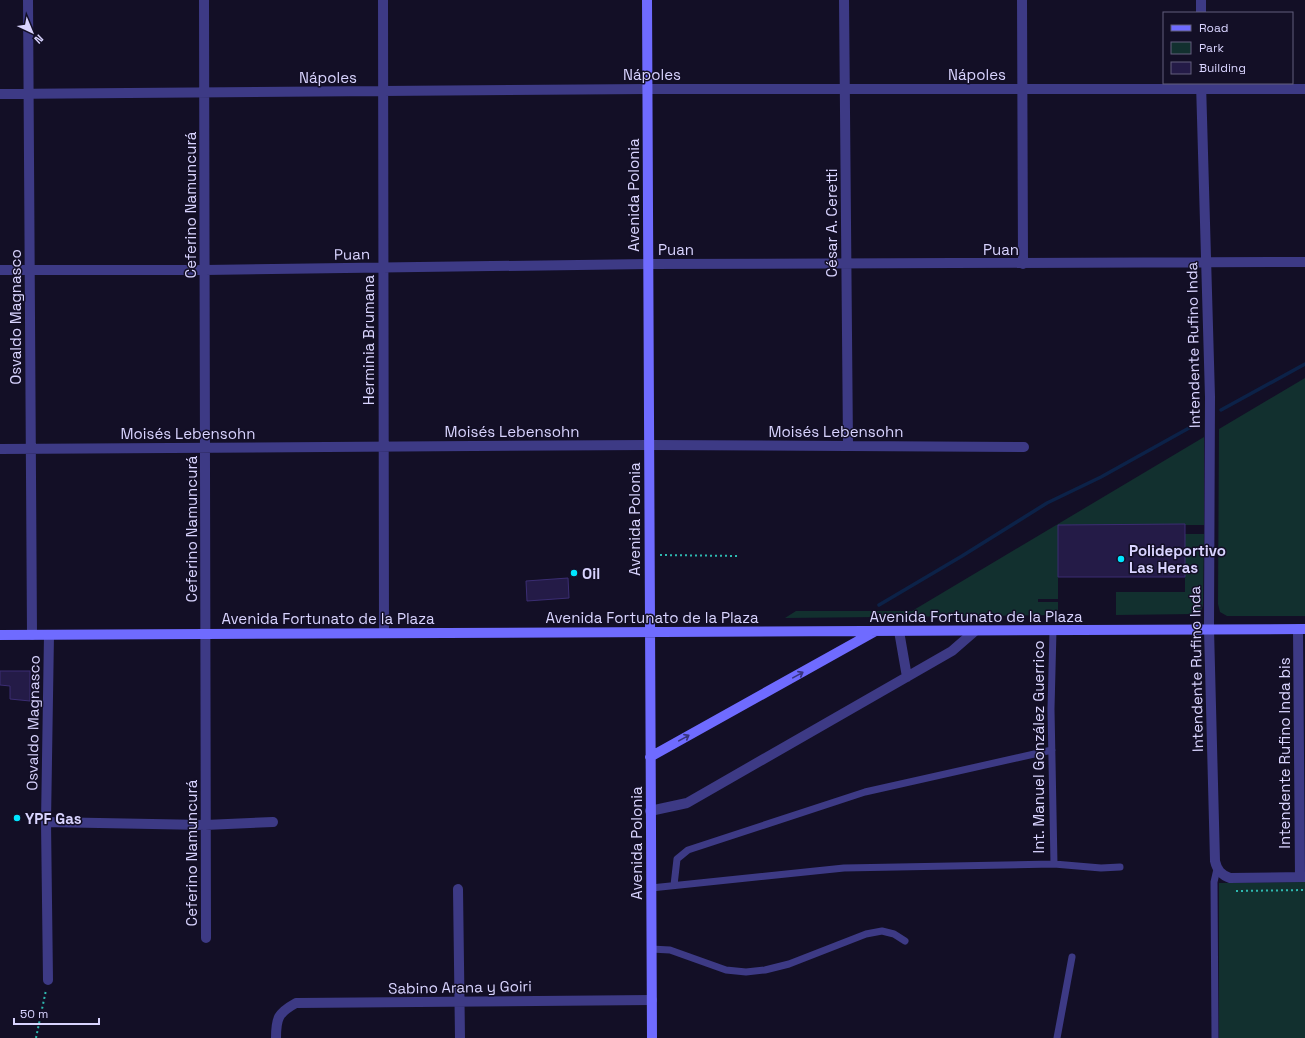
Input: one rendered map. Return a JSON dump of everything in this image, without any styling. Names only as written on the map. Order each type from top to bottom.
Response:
[{"type":"main road","name":"Avenida Polonia","points":[[647,0],[652,1038]]},
{"type":"main road","name":"Avenida Fortunato de la Plaza","points":[[0,635],[384,632],[1302,629]]},
{"type":"main road","points":[[650,757],[876,631]]},
{"type":"street","name":"Osvaldo Magnasco","points":[[28,0],[32,635]]},
{"type":"street","name":"Ceferino Namuncurá","points":[[204,0],[207,634],[205,825],[206,938]]},
{"type":"street","name":"Herminia Brumana","points":[[383,0],[384,632]]},
{"type":"street","name":"César A. Ceretti","points":[[844,0],[848,445]]},
{"type":"street","points":[[1022,0],[1023,264]]},
{"type":"street","points":[[1201,0],[1201,12]]},
{"type":"street","name":"Nápoles","points":[[0,94],[845,88],[1023,90],[1201,86],[1305,89]]},
{"type":"street","name":"Intendente Rufino Inda","points":[[1201,86],[1210,397],[1209,630],[1214,861],[1217,869]]},
{"type":"street","name":"Puan","points":[[0,270],[205,270],[648,264],[1305,262]]},
{"type":"street","name":"Moisés Lebensohn","points":[[0,449],[848,445],[1024,447]]},
{"type":"street","name":"Intendente Rufino Inda bis","points":[[1302,629],[1302,877]]},
{"type":"street","points":[[899,631],[907,677]]},
{"type":"street","points":[[650,811],[687,803],[952,651],[975,631]]},
{"type":"street","name":"Osvaldo Magnasco","points":[[48,980],[46,822],[50,635]]},
{"type":"street","points":[[46,822],[205,825],[273,822]]},
{"type":"street","points":[[1217,869],[1223,876],[1230,878],[1302,877]]},
{"type":"street","points":[[458,889],[460,1038]]},
{"type":"street","name":"Sabino Arana y Goiri","points":[[276,1038],[276,1021],[283,1010],[296,1003],[652,1000]]},
{"type":"lane","name":"Int. Manuel González Guerrico","points":[[1053,630],[1051,709],[1054,864]]},
{"type":"lane","points":[[674,885],[677,859],[682,854],[693,848],[865,792],[1052,750]]},
{"type":"lane","points":[[651,888],[814,870],[1054,864],[1101,868],[1120,867]]},
{"type":"lane","name":"Intendente Rufino Inda","points":[[1215,1038],[1214,882],[1217,869]]},
{"type":"lane","points":[[651,949],[670,950],[726,970],[746,972],[765,970],[788,964],[866,934],[882,931],[894,934],[905,941]]},
{"type":"lane","points":[[1057,1038],[1072,957]]},
{"type":"path","points":[[649,554],[737,556]]},
{"type":"path","points":[[1236,891],[1305,890]]},
{"type":"path","points":[[36,1038],[48,980]]},
{"type":"green space","points":[[1305,378],[1305,616],[1227,616],[1220,612],[1218,604],[1219,429]]},
{"type":"green space","points":[[1204,437],[1204,525],[1058,525],[1058,599],[1038,599],[1038,602],[1058,602],[1058,615],[785,618],[796,611],[912,611]]},
{"type":"green space","points":[[1185,534],[1204,534],[1203,605],[1201,611],[1196,614],[1116,615],[1116,592],[1185,592]]},
{"type":"green space","points":[[1305,882],[1305,1038],[1219,1038],[1219,883]]},
{"type":"building","name":"Polideportivo Las Heras","points":[[1185,524],[1185,577],[1058,577],[1058,525]]},
{"type":"building","points":[[568,578],[569,598],[527,601],[526,581]]},
{"type":"building","points":[[0,671],[30,671],[30,701],[10,699],[10,686],[0,685]]},
{"type":"waterway","points":[[1221,410],[1305,364]]},
{"type":"waterway","points":[[879,605],[1047,503],[1101,477],[1198,423]]},
{"type":"place","name":"Polideportivo Las Heras","points":[[1121,559]]},
{"type":"place","name":"Oil","points":[[574,573]]},
{"type":"place","name":"YPF Gas","points":[[17,818]]}]
